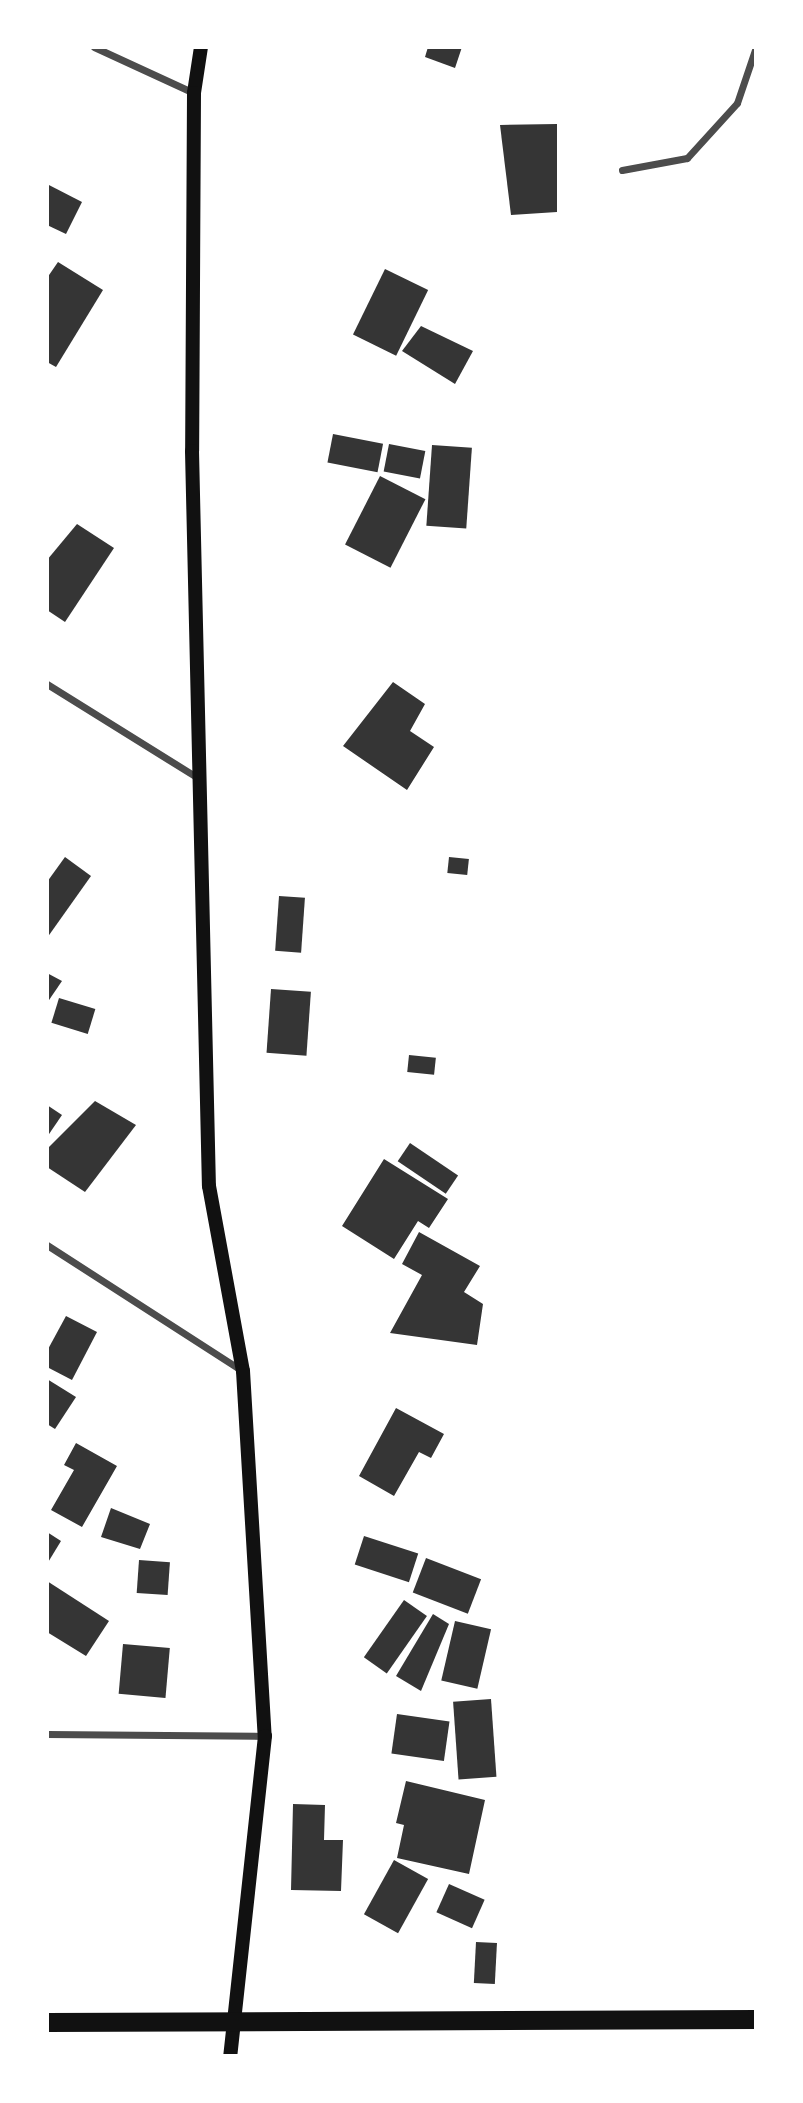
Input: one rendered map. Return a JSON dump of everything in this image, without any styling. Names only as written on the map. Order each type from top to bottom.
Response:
[{"type":"highway","points":[[47,2022],[231,2018],[756,2019]]},
{"type":"main road","points":[[201,47],[194,93],[192,451],[205,783],[209,1186],[243,1371],[265,1736],[231,2018],[230,2056]]},
{"type":"street","points":[[94,47],[194,93]]},
{"type":"street","points":[[622,170],[687,158],[737,103],[756,47]]},
{"type":"street","points":[[47,684],[205,783]]},
{"type":"street","points":[[47,1245],[243,1371]]},
{"type":"street","points":[[47,1734],[265,1736]]},
{"type":"building","points":[[428,47],[462,47],[455,68],[425,57]]},
{"type":"building","points":[[557,124],[557,212],[511,215],[500,125]]},
{"type":"building","points":[[47,184],[82,202],[66,234],[47,225]]},
{"type":"building","points":[[58,262],[103,290],[56,367],[47,362],[47,278]]},
{"type":"building","points":[[385,269],[428,290],[396,356],[353,335]]},
{"type":"building","points":[[421,326],[473,351],[455,384],[402,351]]},
{"type":"building","points":[[333,434],[383,444],[378,472],[327,462]]},
{"type":"building","points":[[389,444],[425,451],[420,479],[384,471]]},
{"type":"building","points":[[432,445],[472,448],[466,529],[426,526]]},
{"type":"building","points":[[380,476],[425,499],[390,568],[345,545]]},
{"type":"building","points":[[77,524],[114,548],[65,622],[47,610],[47,560]]},
{"type":"building","points":[[393,682],[425,704],[410,731],[434,747],[407,790],[343,746]]},
{"type":"building","points":[[65,857],[91,876],[47,938],[47,882]]},
{"type":"building","points":[[449,857],[469,859],[467,875],[447,873]]},
{"type":"building","points":[[279,896],[305,898],[301,953],[275,951]]},
{"type":"building","points":[[47,973],[62,981],[47,1003]]},
{"type":"building","points":[[271,989],[311,992],[306,1056],[267,1053]]},
{"type":"building","points":[[59,998],[95,1009],[88,1034],[51,1023]]},
{"type":"building","points":[[409,1055],[436,1058],[434,1075],[407,1072]]},
{"type":"building","points":[[95,1101],[136,1125],[85,1192],[47,1167],[47,1149]]},
{"type":"building","points":[[47,1105],[62,1115],[47,1137]]},
{"type":"building","points":[[410,1143],[458,1175],[446,1194],[398,1161]]},
{"type":"building","points":[[384,1159],[448,1199],[429,1228],[418,1221],[394,1259],[342,1226]]},
{"type":"building","points":[[419,1232],[480,1266],[464,1292],[483,1304],[477,1345],[390,1333],[422,1275],[402,1264]]},
{"type":"building","points":[[66,1316],[97,1332],[72,1380],[47,1367],[47,1351]]},
{"type":"building","points":[[47,1379],[76,1397],[55,1429],[47,1424]]},
{"type":"building","points":[[396,1408],[444,1434],[431,1458],[419,1452],[394,1496],[359,1476]]},
{"type":"building","points":[[76,1443],[117,1466],[82,1527],[51,1510],[74,1470],[64,1465]]},
{"type":"building","points":[[111,1508],[150,1524],[140,1549],[101,1537]]},
{"type":"building","points":[[47,1532],[61,1541],[47,1564]]},
{"type":"building","points":[[364,1536],[418,1554],[409,1582],[355,1565]]},
{"type":"building","points":[[426,1558],[481,1579],[468,1614],[413,1593]]},
{"type":"building","points":[[139,1560],[170,1562],[168,1595],[137,1593]]},
{"type":"building","points":[[47,1581],[109,1621],[86,1656],[47,1632]]},
{"type":"building","points":[[404,1600],[427,1616],[387,1673],[364,1657]]},
{"type":"building","points":[[433,1614],[449,1624],[421,1691],[396,1676]]},
{"type":"building","points":[[455,1621],[491,1629],[477,1689],[441,1680]]},
{"type":"building","points":[[123,1644],[170,1648],[165,1698],[119,1694]]},
{"type":"building","points":[[491,1699],[496,1777],[459,1779],[453,1702]]},
{"type":"building","points":[[397,1714],[449,1721],[444,1761],[391,1754]]},
{"type":"building","points":[[406,1781],[485,1800],[469,1874],[397,1858],[404,1825],[396,1823]]},
{"type":"building","points":[[293,1804],[325,1805],[324,1840],[343,1840],[341,1891],[291,1890]]},
{"type":"building","points":[[394,1860],[428,1879],[398,1933],[364,1914]]},
{"type":"building","points":[[449,1884],[485,1900],[472,1928],[436,1912]]},
{"type":"building","points":[[476,1942],[497,1943],[495,1984],[474,1983]]}]
